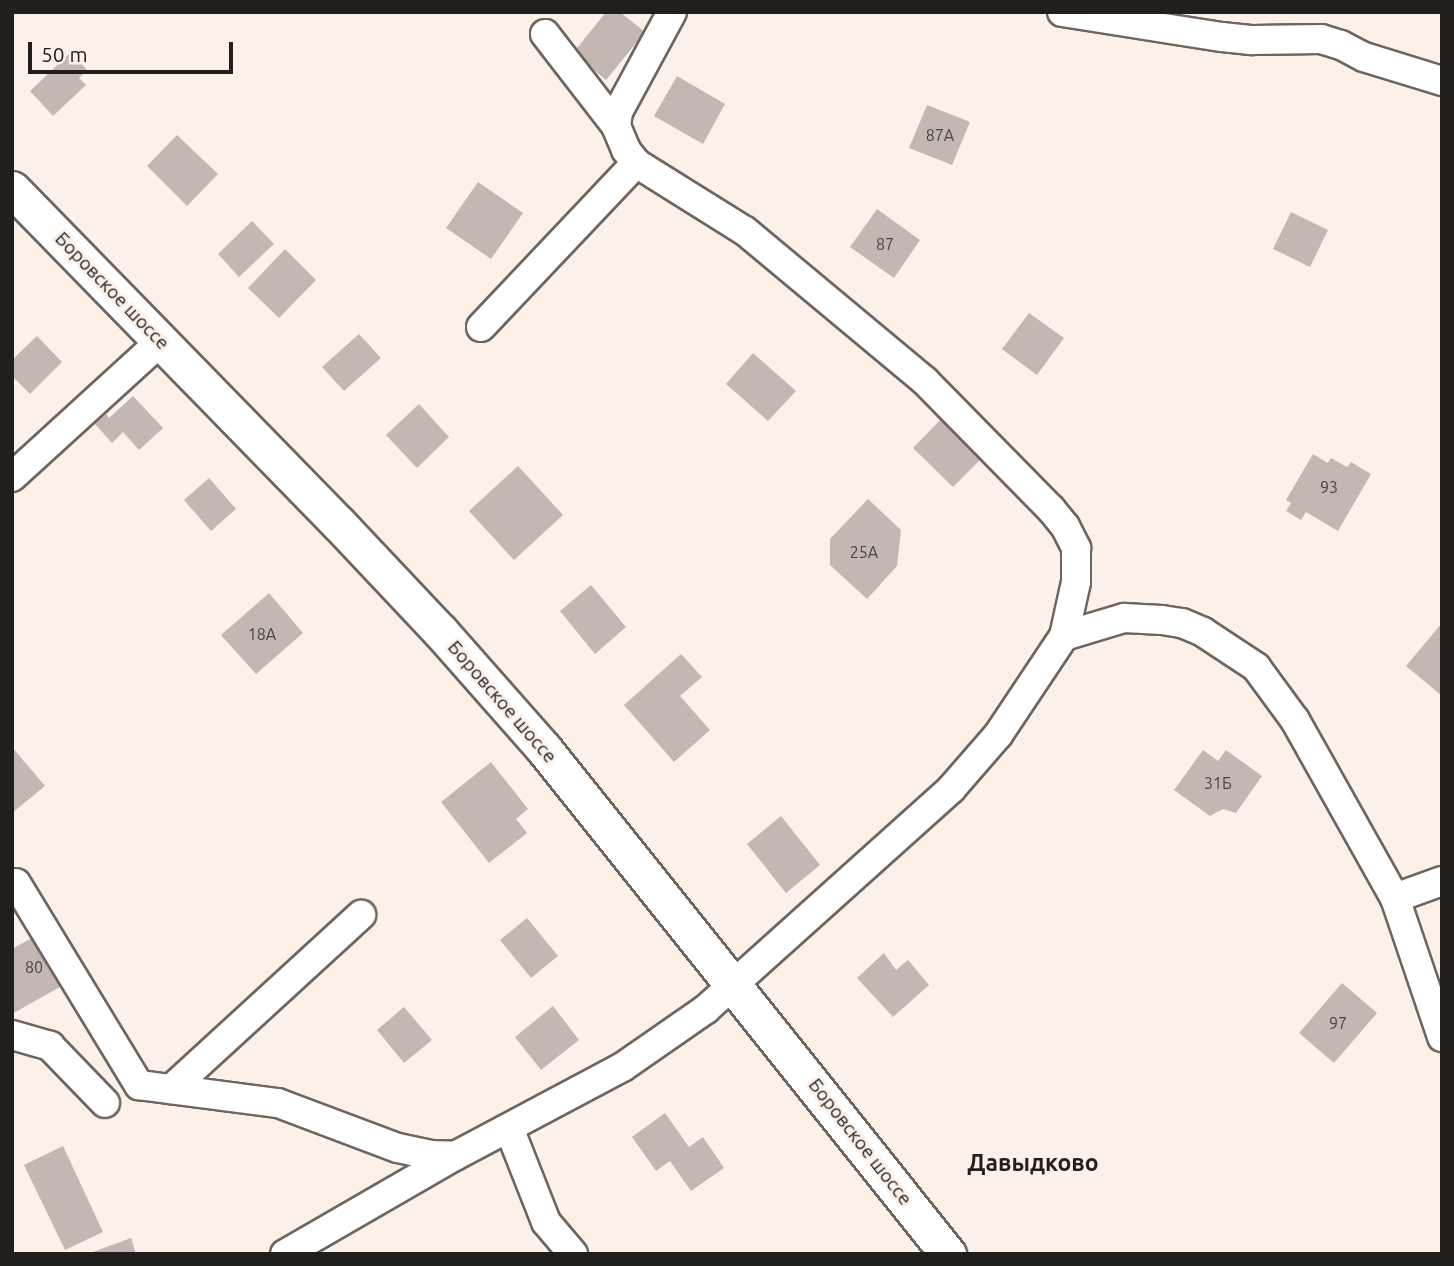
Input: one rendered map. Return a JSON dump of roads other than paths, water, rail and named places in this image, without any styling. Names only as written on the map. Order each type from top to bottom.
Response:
[{"type":"main road","name":"Боровское шоссе","points":[[12,189],[448,641],[593,807],[948,1254]]},
{"type":"street","points":[[616,126],[622,100],[672,12]]},
{"type":"street","points":[[1062,12],[1233,38],[1321,39],[1341,45],[1364,57],[1442,81]]},
{"type":"street","points":[[285,1254],[454,1156],[642,1055],[735,985],[951,789],[998,735],[1064,636],[1076,582],[1076,548],[1065,526],[1051,509],[925,381],[756,240],[636,163],[626,150],[616,126],[545,34]]},
{"type":"street","points":[[481,327],[636,163]]},
{"type":"street","points":[[12,477],[161,341]]},
{"type":"street","points":[[1064,636],[1124,618],[1182,623],[1203,632],[1256,667],[1312,748],[1395,898],[1442,1037]]},
{"type":"street","points":[[1395,898],[1442,881]]},
{"type":"street","points":[[16,883],[139,1085],[278,1103],[398,1148],[430,1155],[454,1156]]},
{"type":"street","points":[[170,1089],[361,915]]},
{"type":"street","points":[[12,1035],[50,1046],[105,1103]]},
{"type":"street","points":[[509,1128],[547,1222],[573,1254]]},
{"type":"district","name":"Давыдково","points":[[1033,1163]]}]
